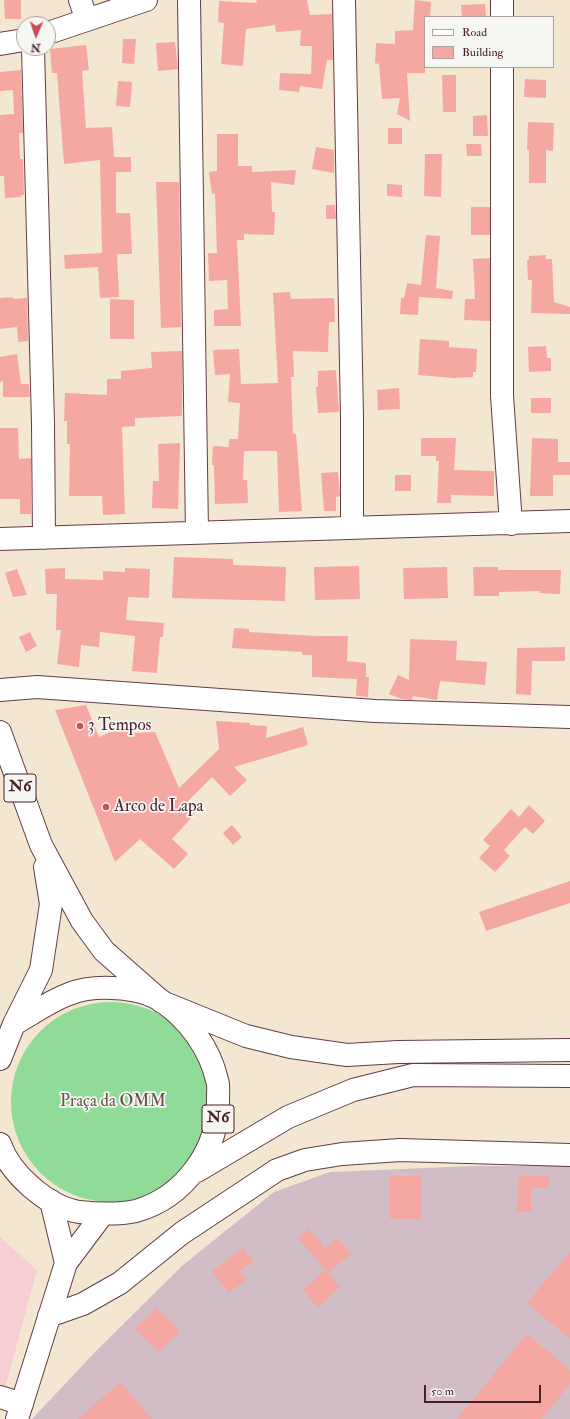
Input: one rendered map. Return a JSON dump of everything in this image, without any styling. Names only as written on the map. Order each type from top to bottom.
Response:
[{"type":"main road","points":[[56,28],[84,10],[146,0]]},
{"type":"main road","points":[[189,0],[197,532]]},
{"type":"main road","points":[[344,0],[352,409],[352,526]]},
{"type":"main road","points":[[502,0],[502,16]]},
{"type":"main road","points":[[0,44],[16,41]]},
{"type":"main road","points":[[33,56],[43,423],[44,538]]},
{"type":"main road","points":[[502,68],[502,396],[511,524]]},
{"type":"main road","points":[[0,539],[352,526],[511,524],[570,521]]},
{"type":"main road","points":[[0,690],[37,687],[376,711],[570,717]]},
{"type":"main road","name":"N6","points":[[0,732],[41,845],[82,921],[104,951],[187,1025],[207,1050],[218,1081],[219,1113],[211,1145],[194,1173]]},
{"type":"main road","name":"N6","points":[[5,1042],[42,970],[51,904],[41,845]]},
{"type":"main road","name":"N6","points":[[5,1042],[69,994],[94,988],[120,989],[141,993],[246,1036],[291,1047],[346,1055],[398,1052],[570,1050]]},
{"type":"main road","name":"N6","points":[[1,1147],[22,1179],[51,1201],[75,1211],[102,1215],[136,1210],[168,1196],[194,1173],[288,1116],[353,1090],[413,1075],[570,1076]]},
{"type":"main road","points":[[49,1316],[83,1304],[120,1283],[182,1233],[276,1170],[305,1160],[342,1154],[400,1150],[570,1155]]},
{"type":"main road","points":[[51,1201],[66,1263]]},
{"type":"main road","points":[[0,1397],[20,1411],[66,1263],[102,1215]]},
{"type":"shaded area","points":[[473,1166],[570,1166],[570,1419],[32,1419],[97,1350],[183,1265],[274,1192],[330,1172]]},
{"type":"shaded area","points":[[0,1237],[37,1270],[0,1407]]},
{"type":"green space","name":"Praça da OMM","points":[[101,1002],[121,1002],[140,1006],[158,1014],[182,1031],[194,1046],[207,1073],[211,1092],[211,1112],[207,1131],[194,1158],[182,1173],[167,1185],[140,1198],[121,1202],[101,1202],[82,1198],[64,1190],[40,1173],[28,1158],[15,1131],[11,1112],[11,1092],[15,1073],[23,1055],[40,1031],[55,1019],[82,1006]]},
{"type":"building","points":[[4,0],[21,0],[21,16],[16,16],[16,19],[5,19]]},
{"type":"building","points":[[256,0],[307,0],[310,15],[332,14],[333,60],[327,60],[322,89],[300,86],[299,92],[279,90],[280,73],[311,74],[312,46],[300,46],[301,30],[276,32],[275,25],[246,29],[243,66],[221,64],[224,23],[218,22],[219,1],[257,3]]},
{"type":"building","points":[[415,0],[431,2],[430,16],[424,16],[425,73],[407,73],[410,121],[397,114],[400,98],[382,99],[379,64],[375,63],[376,43],[395,44],[395,31],[413,30]]},
{"type":"building","points":[[485,4],[486,16],[462,16],[461,5]]},
{"type":"building","points":[[123,39],[136,39],[134,64],[122,63]]},
{"type":"building","points":[[175,42],[178,69],[158,71],[156,43]]},
{"type":"building","points":[[86,45],[89,70],[82,71],[86,128],[112,127],[114,157],[131,157],[131,172],[116,172],[116,213],[130,213],[132,254],[117,254],[119,297],[100,298],[98,267],[65,269],[64,255],[102,253],[100,160],[64,164],[57,73],[52,73],[51,56],[56,56],[56,48]]},
{"type":"building","points":[[21,70],[23,133],[19,133],[20,159],[23,159],[24,195],[21,195],[21,197],[5,198],[4,176],[0,176],[0,115],[14,114],[13,90],[0,91],[0,72]]},
{"type":"building","points":[[442,75],[456,75],[456,112],[443,112]]},
{"type":"building","points":[[525,79],[546,80],[546,98],[524,97]]},
{"type":"building","points":[[118,81],[132,82],[130,107],[116,106]]},
{"type":"building","points":[[487,115],[488,136],[473,136],[473,116]]},
{"type":"building","points":[[528,122],[554,123],[553,151],[546,150],[546,183],[529,183],[529,150],[527,150]]},
{"type":"building","points":[[388,128],[402,128],[402,144],[388,144]]},
{"type":"building","points":[[217,134],[238,134],[238,166],[252,166],[252,172],[296,170],[294,185],[271,182],[272,212],[275,212],[274,235],[244,234],[244,240],[237,240],[241,326],[214,326],[214,310],[228,309],[227,280],[209,281],[208,253],[217,253],[215,193],[212,194],[209,172],[217,171]]},
{"type":"building","points":[[466,144],[481,144],[482,156],[467,156]]},
{"type":"building","points":[[316,147],[334,150],[334,173],[312,169]]},
{"type":"building","points":[[425,154],[442,154],[441,197],[424,196]]},
{"type":"building","points":[[156,182],[179,182],[181,327],[161,328]]},
{"type":"building","points":[[387,184],[402,185],[402,197],[387,196]]},
{"type":"building","points":[[326,205],[335,205],[336,219],[326,219]]},
{"type":"building","points":[[471,207],[490,207],[490,235],[471,235]]},
{"type":"building","points":[[426,235],[440,236],[436,288],[453,291],[452,299],[419,297],[418,315],[400,314],[401,298],[404,298],[407,283],[421,285]]},
{"type":"building","points":[[546,255],[546,259],[552,259],[554,302],[570,307],[570,314],[531,313],[532,280],[528,280],[527,260],[529,260],[529,256]]},
{"type":"building","points":[[490,258],[490,321],[464,320],[465,299],[475,299],[473,259]]},
{"type":"building","points":[[290,292],[291,299],[334,298],[335,322],[329,322],[328,352],[293,351],[294,377],[291,377],[293,434],[296,434],[302,511],[279,512],[277,451],[244,451],[243,480],[247,480],[248,503],[215,504],[214,465],[212,465],[213,446],[229,447],[229,439],[238,439],[240,403],[228,402],[230,374],[215,375],[213,350],[239,349],[241,384],[278,383],[273,293]]},
{"type":"building","points":[[13,297],[13,299],[27,298],[28,341],[18,342],[17,327],[0,329],[0,298]]},
{"type":"building","points":[[110,299],[134,300],[134,339],[110,339]]},
{"type":"building","points":[[420,339],[449,341],[449,347],[477,349],[476,372],[473,372],[473,377],[454,378],[418,375]]},
{"type":"building","points":[[546,346],[547,358],[551,358],[551,371],[529,372],[528,347]]},
{"type":"building","points":[[182,351],[182,416],[135,418],[135,426],[122,427],[125,514],[103,515],[102,496],[69,496],[70,444],[67,444],[67,421],[64,421],[65,393],[107,395],[107,379],[121,379],[121,371],[152,368],[151,352]]},
{"type":"building","points":[[17,354],[21,384],[29,384],[30,397],[3,397],[3,381],[0,382],[0,357]]},
{"type":"building","points":[[336,370],[339,412],[318,413],[316,387],[318,387],[318,371]]},
{"type":"building","points":[[399,388],[400,409],[378,410],[377,390]]},
{"type":"building","points":[[531,398],[551,398],[551,413],[531,413]]},
{"type":"building","points":[[0,428],[18,428],[19,459],[31,458],[31,514],[20,514],[20,499],[0,499]]},
{"type":"building","points":[[421,438],[456,438],[454,470],[494,471],[494,496],[451,495],[451,503],[437,503],[439,461],[436,461],[436,456],[421,456]]},
{"type":"building","points":[[532,438],[558,439],[558,462],[570,462],[570,475],[553,475],[553,496],[530,496]]},
{"type":"building","points":[[180,443],[178,509],[152,508],[153,481],[159,481],[158,444]]},
{"type":"building","points":[[338,472],[340,496],[336,497],[336,511],[324,511],[321,473]]},
{"type":"building","points":[[395,475],[411,475],[411,491],[395,491]]},
{"type":"building","points":[[174,557],[233,559],[233,565],[286,567],[285,601],[172,598]]},
{"type":"building","points":[[359,566],[360,599],[315,600],[314,567]]},
{"type":"building","points":[[447,567],[448,598],[404,599],[403,568]]},
{"type":"building","points":[[473,567],[498,567],[498,570],[561,570],[560,594],[539,593],[540,591],[499,592],[499,596],[474,596]]},
{"type":"building","points":[[65,568],[65,579],[103,580],[103,571],[125,572],[125,568],[150,569],[149,598],[128,597],[126,620],[164,623],[163,637],[160,637],[157,673],[132,671],[135,636],[100,632],[99,647],[81,645],[79,667],[57,664],[61,630],[56,630],[57,594],[46,594],[45,569]]},
{"type":"building","points":[[17,569],[27,595],[13,597],[5,573]]},
{"type":"building","points":[[234,628],[249,629],[249,632],[316,636],[348,636],[347,661],[366,663],[366,677],[369,677],[368,697],[356,696],[357,679],[312,677],[312,655],[302,655],[302,652],[232,648]]},
{"type":"building","points":[[30,632],[37,646],[26,652],[19,637]]},
{"type":"building","points":[[410,639],[457,641],[456,660],[487,662],[485,685],[440,681],[437,700],[413,696],[412,700],[402,699],[389,694],[398,675],[409,680]]},
{"type":"building","points":[[565,647],[565,661],[532,661],[531,695],[516,694],[517,648]]},
{"type":"building","points":[[86,705],[99,737],[126,725],[135,733],[155,732],[179,788],[219,749],[216,721],[250,723],[250,725],[267,726],[266,738],[303,727],[308,745],[234,767],[247,780],[230,796],[212,777],[185,804],[195,814],[172,839],[188,854],[174,869],[140,839],[115,862],[55,710]]},
{"type":"building","points":[[529,805],[545,821],[533,834],[525,827],[504,850],[510,856],[495,872],[479,858],[490,846],[483,840],[511,809],[519,817]]},
{"type":"building","points":[[232,825],[242,837],[233,845],[223,833]]},
{"type":"building","points":[[570,881],[570,903],[486,931],[479,912]]},
{"type":"building","points":[[390,1176],[421,1176],[421,1219],[390,1219]]},
{"type":"building","points":[[519,1176],[549,1176],[548,1188],[531,1188],[531,1212],[517,1212]]},
{"type":"building","points":[[309,1229],[325,1248],[338,1238],[351,1254],[328,1273],[298,1237]]},
{"type":"building","points":[[243,1248],[253,1261],[240,1271],[246,1280],[229,1293],[212,1271]]},
{"type":"building","points":[[570,1252],[570,1339],[527,1303]]},
{"type":"building","points":[[325,1270],[340,1287],[318,1307],[303,1290]]},
{"type":"building","points":[[156,1308],[180,1331],[159,1352],[135,1329]]},
{"type":"building","points":[[527,1334],[570,1370],[570,1384],[541,1419],[457,1419]]},
{"type":"building","points":[[120,1382],[152,1419],[78,1419]]},
{"type":"place","name":"3 Tempos","points":[[80,726]]},
{"type":"place","name":"Arco de Lapa","points":[[106,807]]}]
